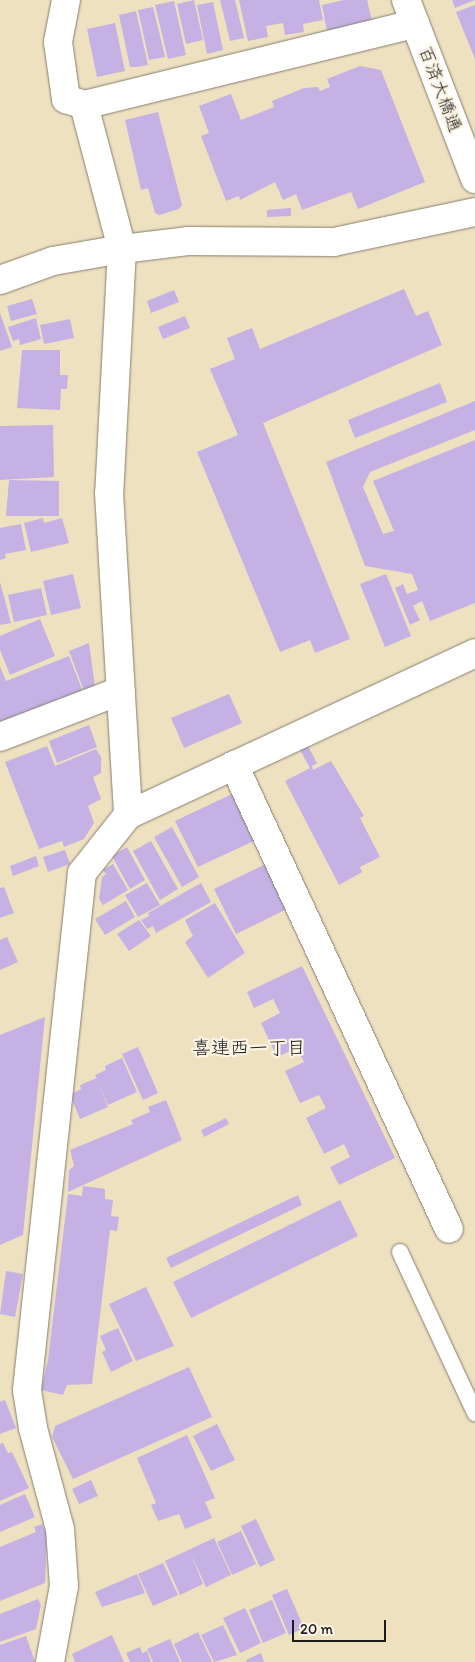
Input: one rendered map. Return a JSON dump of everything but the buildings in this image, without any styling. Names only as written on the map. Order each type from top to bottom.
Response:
[{"type":"street","points":[[66,0],[58,42],[66,100],[84,105],[410,12]]},
{"type":"street","name":"百済大橋通","points":[[410,12],[475,179]]},
{"type":"street","points":[[84,105],[122,250],[109,493],[128,814]]},
{"type":"street","points":[[0,280],[53,261],[122,250],[188,241],[334,242],[475,212]]},
{"type":"street","points":[[50,1662],[64,1586],[60,1529],[33,1428],[27,1390],[82,874],[128,814],[475,653]]},
{"type":"street","points":[[0,737],[120,691]]},
{"type":"street","points":[[234,765],[449,1229]]},
{"type":"lane","points":[[400,1252],[475,1413]]},
{"type":"district","name":"喜連西一丁目","points":[[249,1048]]}]
